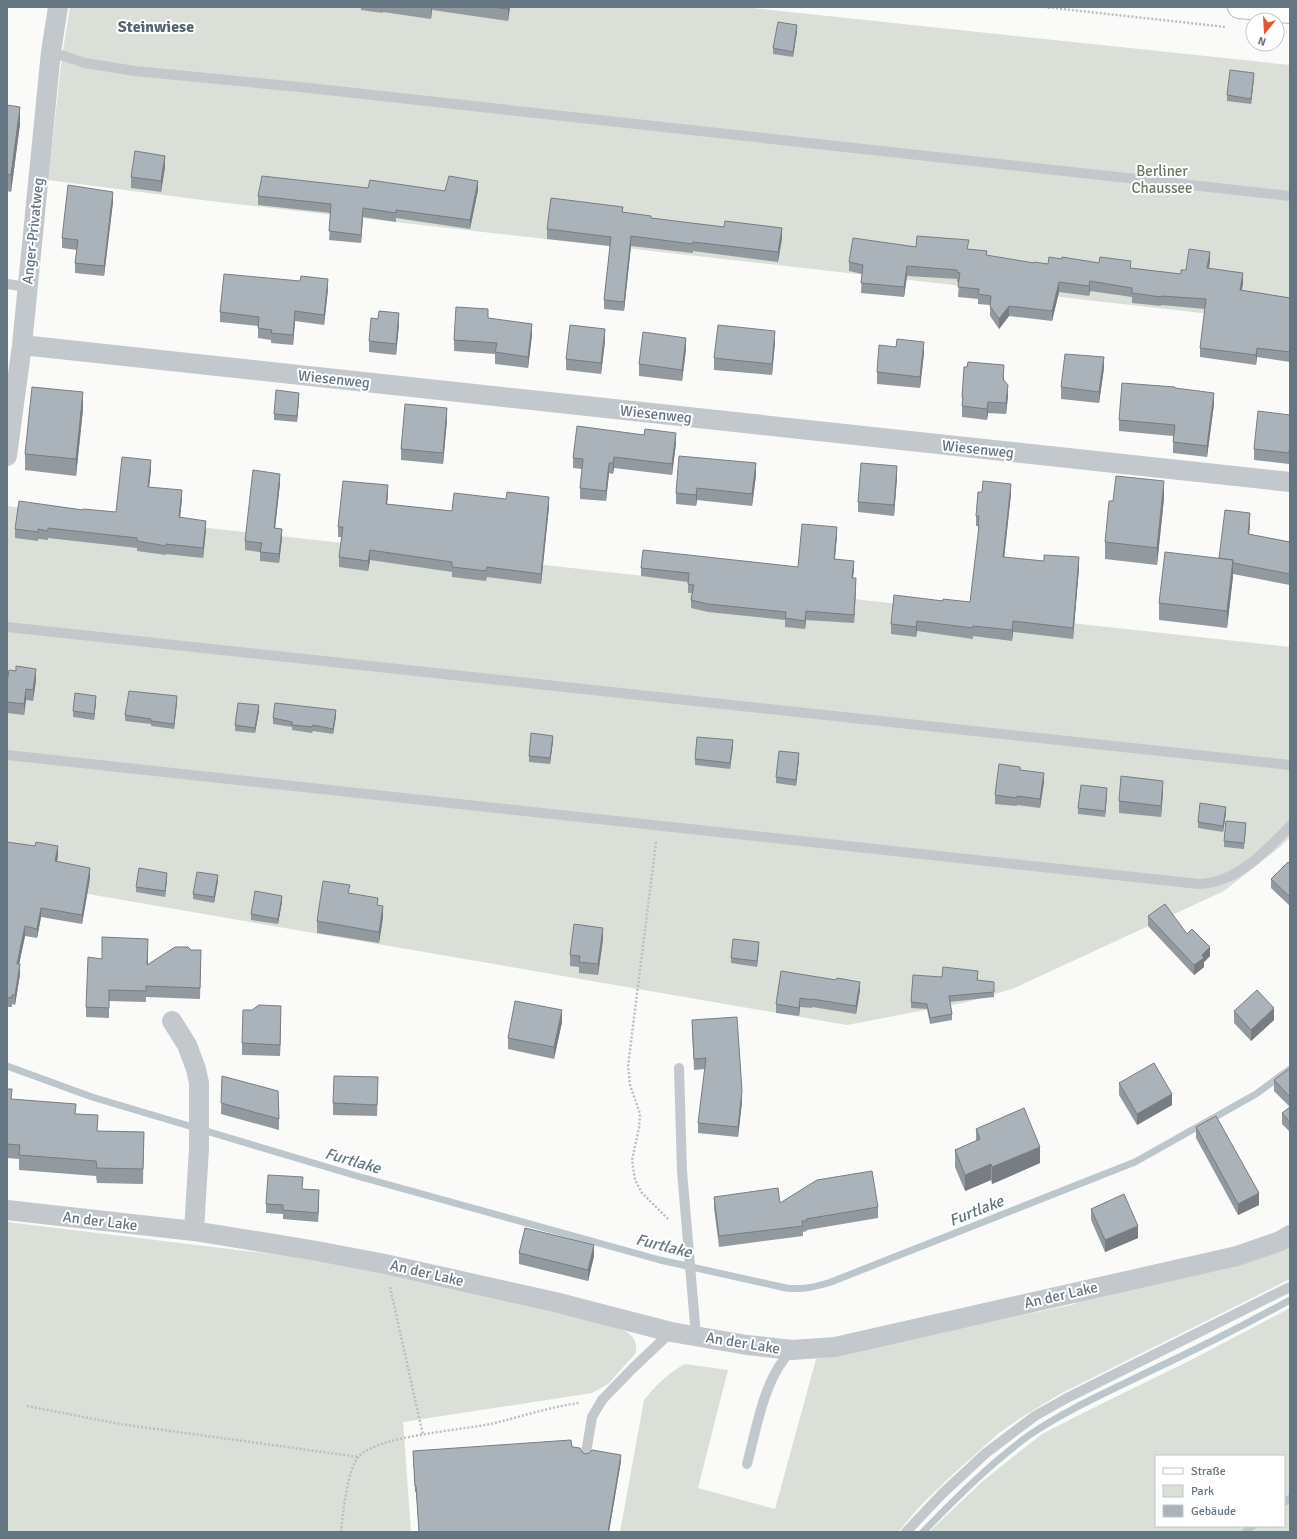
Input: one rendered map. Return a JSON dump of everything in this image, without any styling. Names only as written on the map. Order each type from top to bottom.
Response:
[{"type":"main road","points":[[1239,7],[1290,12]]},
{"type":"street","name":"Anger-Privatweg","points":[[7,456],[22,345],[51,52],[58,7]]},
{"type":"street","name":"Wiesenweg","points":[[22,345],[1199,474],[1290,482]]},
{"type":"street","points":[[172,1021],[188,1045],[199,1083],[199,1148],[194,1232]]},
{"type":"street","name":"An der Lake","points":[[7,1210],[194,1232],[317,1251],[385,1264],[555,1302],[671,1332],[762,1348],[792,1350],[834,1347],[1237,1256],[1290,1235]]},
{"type":"lane","points":[[51,52],[96,65],[151,73],[309,88],[1290,196]]},
{"type":"lane","points":[[7,284],[28,287]]},
{"type":"lane","points":[[7,628],[1290,765]]},
{"type":"lane","points":[[7,755],[658,827],[1199,884],[1217,881],[1238,871],[1264,851],[1290,826]]},
{"type":"lane","points":[[679,1068],[682,1171],[696,1336]]},
{"type":"lane","points":[[906,1532],[943,1493],[986,1453],[1035,1416],[1067,1398],[1290,1287]]},
{"type":"lane","points":[[586,1454],[592,1417],[602,1400],[671,1332]]},
{"type":"lane","points":[[747,1464],[768,1386],[778,1366],[792,1350]]},
{"type":"path","points":[[1044,7],[1230,27]]},
{"type":"path","points":[[658,827],[628,1066],[630,1085],[640,1114],[639,1128],[632,1160],[635,1180],[642,1193],[670,1221]]},
{"type":"path","points":[[385,1264],[423,1435]]},
{"type":"path","points":[[341,1532],[352,1469],[359,1456],[375,1446],[394,1440],[490,1424],[574,1404],[602,1400]]},
{"type":"path","points":[[27,1406],[120,1424],[359,1456]]},
{"type":"green space","name":"Berliner Chaussee","points":[[70,7],[742,7],[1290,65],[1290,323],[210,201],[48,180],[62,56]]},
{"type":"green space","points":[[7,506],[1290,647],[1290,837],[1280,847],[1224,891],[1012,989],[967,1002],[847,1025],[7,880]]},
{"type":"green space","points":[[7,1222],[287,1256],[385,1272],[616,1326],[632,1336],[636,1343],[636,1353],[608,1384],[592,1393],[403,1422],[411,1532],[7,1532]]},
{"type":"green space","points":[[1290,1241],[1290,1279],[1060,1394],[1019,1419],[999,1433],[950,1477],[921,1505],[898,1532],[620,1532],[644,1400],[653,1389],[673,1371],[685,1364],[728,1370],[698,1488],[775,1509],[816,1359],[1075,1304],[1078,1299]]},
{"type":"green space","points":[[1290,1308],[1290,1532],[929,1532],[984,1480],[1042,1434],[1191,1360]]},
{"type":"building","points":[[491,7],[508,7],[508,9]]},
{"type":"building","points":[[778,22],[797,25],[793,52],[773,48]]},
{"type":"building","points":[[1230,70],[1254,73],[1251,99],[1227,95]]},
{"type":"building","points":[[7,105],[20,107],[11,175],[7,174]]},
{"type":"building","points":[[135,151],[165,156],[161,181],[131,177]]},
{"type":"building","points":[[262,176],[368,188],[370,180],[445,191],[449,176],[478,181],[470,220],[396,210],[396,213],[363,208],[361,235],[329,231],[331,204],[258,196]]},
{"type":"building","points":[[68,185],[113,192],[104,266],[75,263],[78,240],[62,238]]},
{"type":"building","points":[[551,198],[623,207],[622,212],[651,216],[651,218],[724,227],[725,221],[782,228],[778,252],[693,242],[693,244],[631,236],[624,302],[604,300],[611,237],[547,229]]},
{"type":"building","points":[[917,236],[969,240],[967,249],[987,251],[986,255],[1034,263],[1048,264],[1049,257],[1062,259],[1062,257],[1099,263],[1100,257],[1131,261],[1130,268],[1181,274],[1181,270],[1186,270],[1189,249],[1210,252],[1207,268],[1243,273],[1240,290],[1290,298],[1290,352],[1257,348],[1256,355],[1200,348],[1206,299],[1161,297],[1132,293],[1132,288],[1090,281],[1089,286],[1059,282],[1052,311],[1009,306],[999,319],[990,306],[991,296],[978,294],[979,289],[958,287],[960,273],[957,272],[957,270],[907,266],[904,287],[861,283],[863,265],[849,262],[853,238],[916,247]]},
{"type":"building","points":[[224,274],[300,281],[301,276],[328,279],[324,315],[295,311],[293,335],[271,333],[272,330],[258,328],[259,317],[220,312]]},
{"type":"building","points":[[456,307],[488,309],[488,318],[532,324],[528,357],[495,352],[497,343],[454,340]]},
{"type":"building","points":[[379,311],[399,313],[396,344],[369,341],[371,318],[378,319]]},
{"type":"building","points":[[570,325],[605,329],[601,363],[566,359]]},
{"type":"building","points":[[718,325],[775,331],[772,364],[714,358]]},
{"type":"building","points":[[643,332],[686,338],[682,370],[639,364]]},
{"type":"building","points":[[897,339],[924,342],[920,377],[877,372],[879,345],[896,347]]},
{"type":"building","points":[[1065,354],[1104,357],[1099,392],[1061,387]]},
{"type":"building","points":[[968,362],[1004,365],[1003,379],[1008,385],[1006,403],[988,402],[987,409],[962,406],[964,367],[967,367]]},
{"type":"building","points":[[1122,383],[1175,387],[1214,393],[1207,446],[1173,442],[1175,425],[1119,420]]},
{"type":"building","points":[[32,387],[83,392],[76,459],[25,454]]},
{"type":"building","points":[[276,390],[299,393],[297,416],[274,414]]},
{"type":"building","points":[[405,404],[447,408],[443,453],[401,449]]},
{"type":"building","points":[[1258,411],[1290,415],[1289,453],[1254,449]]},
{"type":"building","points":[[577,426],[644,435],[645,429],[676,433],[672,464],[614,457],[613,463],[609,463],[606,491],[580,488],[583,459],[573,458]]},
{"type":"building","points":[[679,456],[756,463],[752,494],[697,488],[696,495],[676,493]]},
{"type":"building","points":[[122,457],[151,460],[148,487],[182,490],[179,517],[206,521],[203,548],[166,544],[166,546],[137,541],[137,538],[48,528],[48,531],[38,529],[38,532],[15,529],[19,501],[83,510],[116,512]]},
{"type":"building","points":[[861,463],[897,466],[894,505],[858,502]]},
{"type":"building","points":[[253,470],[280,474],[274,528],[282,529],[279,554],[260,552],[262,543],[245,541]]},
{"type":"building","points":[[1116,476],[1164,481],[1157,548],[1105,542],[1109,501],[1113,501]]},
{"type":"building","points":[[343,481],[388,485],[386,504],[452,511],[454,493],[506,499],[507,492],[549,497],[541,574],[487,567],[486,571],[452,567],[452,562],[370,550],[368,561],[339,557],[343,527],[338,527]]},
{"type":"building","points":[[983,481],[1011,484],[1003,557],[1044,561],[1044,555],[1079,557],[1073,628],[1013,621],[1012,630],[973,626],[973,628],[917,621],[916,627],[891,624],[894,595],[943,601],[943,599],[970,602],[979,526],[979,516],[976,516],[978,492],[982,492]]},
{"type":"building","points":[[1225,510],[1250,513],[1248,534],[1290,542],[1290,574],[1233,563],[1233,560],[1219,558]]},
{"type":"building","points":[[802,524],[837,527],[834,559],[854,561],[852,578],[856,578],[854,615],[806,611],[805,621],[785,618],[786,612],[708,604],[691,600],[694,585],[688,584],[689,573],[641,568],[643,550],[798,567]]},
{"type":"building","points":[[1165,552],[1233,560],[1227,611],[1159,603]]},
{"type":"building","points":[[16,666],[36,669],[33,690],[26,689],[24,704],[7,702],[7,682],[9,670],[16,671]]},
{"type":"building","points":[[129,691],[177,696],[174,724],[151,721],[151,719],[125,715]]},
{"type":"building","points":[[75,693],[96,696],[94,714],[73,711]]},
{"type":"building","points":[[238,703],[259,705],[255,728],[235,725]]},
{"type":"building","points":[[275,703],[336,710],[333,729],[313,725],[312,727],[292,725],[292,722],[273,718]]},
{"type":"building","points":[[531,733],[553,736],[550,758],[529,756]]},
{"type":"building","points":[[697,737],[733,740],[730,763],[695,759]]},
{"type":"building","points":[[779,751],[799,753],[796,780],[776,777]]},
{"type":"building","points":[[999,764],[1020,767],[1020,770],[1044,773],[1040,799],[995,795]]},
{"type":"building","points":[[1121,776],[1163,781],[1161,806],[1119,801]]},
{"type":"building","points":[[1081,785],[1107,788],[1105,811],[1078,808]]},
{"type":"building","points":[[1200,803],[1226,807],[1223,826],[1198,822]]},
{"type":"building","points":[[1226,821],[1246,823],[1244,843],[1224,841]]},
{"type":"building","points":[[7,842],[35,846],[36,842],[58,846],[55,861],[90,868],[82,915],[41,908],[37,929],[25,926],[17,964],[20,964],[15,995],[12,995],[12,998],[7,997]]},
{"type":"building","points":[[1288,862],[1290,864],[1290,897],[1271,879]]},
{"type":"building","points":[[139,868],[167,873],[165,891],[136,887]]},
{"type":"building","points":[[197,872],[218,875],[214,897],[193,894]]},
{"type":"building","points":[[323,881],[350,885],[348,893],[378,898],[377,905],[383,906],[379,932],[317,921]]},
{"type":"building","points":[[255,891],[282,896],[278,919],[251,914]]},
{"type":"building","points":[[1165,904],[1187,934],[1192,929],[1210,947],[1202,955],[1204,958],[1194,965],[1148,916]]},
{"type":"building","points":[[574,924],[603,928],[598,964],[579,962],[580,956],[570,955]]},
{"type":"building","points":[[102,937],[148,939],[147,965],[175,947],[188,947],[191,950],[201,950],[200,988],[146,986],[146,991],[109,990],[109,1008],[86,1007],[88,957],[102,959]]},
{"type":"building","points":[[733,939],[759,942],[757,961],[731,958]]},
{"type":"building","points":[[943,967],[978,971],[977,980],[994,982],[994,992],[949,996],[952,1014],[930,1018],[927,1004],[911,1002],[913,975],[942,977]]},
{"type":"building","points":[[781,971],[836,980],[837,978],[860,982],[856,1006],[800,998],[799,1008],[776,1004]]},
{"type":"building","points":[[1257,990],[1274,1008],[1251,1030],[1234,1011]]},
{"type":"building","points":[[515,1001],[562,1010],[554,1047],[508,1038]]},
{"type":"building","points":[[259,1005],[281,1006],[280,1045],[242,1043],[243,1010],[252,1010]]},
{"type":"building","points":[[737,1017],[742,1091],[738,1127],[698,1123],[706,1058],[694,1059],[692,1020]]},
{"type":"building","points":[[1154,1063],[1172,1094],[1137,1114],[1119,1083]]},
{"type":"building","points":[[1290,1068],[1290,1097],[1274,1080]]},
{"type":"building","points":[[222,1076],[278,1091],[279,1119],[221,1103]]},
{"type":"building","points":[[334,1076],[378,1077],[377,1105],[333,1103]]},
{"type":"building","points":[[7,1089],[12,1089],[11,1099],[76,1104],[75,1114],[98,1115],[97,1131],[144,1132],[143,1169],[97,1168],[96,1161],[19,1155],[20,1145],[7,1144]]},
{"type":"building","points":[[1290,1107],[1290,1122],[1282,1113]]},
{"type":"building","points":[[1024,1108],[1040,1147],[992,1167],[991,1164],[965,1175],[955,1150],[980,1139],[976,1129]]},
{"type":"building","points":[[1216,1116],[1259,1193],[1238,1204],[1196,1127]]},
{"type":"building","points":[[872,1171],[878,1207],[806,1219],[807,1221],[802,1221],[803,1226],[719,1236],[714,1197],[778,1188],[780,1203],[817,1180]]},
{"type":"building","points":[[268,1175],[303,1177],[302,1189],[319,1190],[318,1213],[283,1210],[283,1205],[266,1204]]},
{"type":"building","points":[[1124,1194],[1138,1226],[1105,1240],[1091,1209]]},
{"type":"building","points":[[525,1228],[594,1245],[588,1270],[519,1253]]},
{"type":"building","points":[[571,1440],[572,1447],[580,1448],[585,1454],[592,1450],[621,1455],[608,1532],[419,1532],[413,1451]]},
{"type":"waterway","name":"Furtlake","points":[[7,1066],[92,1097],[357,1176],[660,1260],[786,1288],[798,1289],[814,1287],[831,1282],[1135,1162],[1256,1094],[1290,1069]]},
{"type":"waterway","points":[[923,1532],[987,1470],[1028,1436],[1056,1418],[1219,1338],[1290,1300]]},
{"type":"waterway","points":[[1285,1502],[1290,1498]]},
{"type":"waterway","points":[[1245,1532],[1252,1527]]},
{"type":"district","name":"Steinwiese","points":[[156,26]]}]
